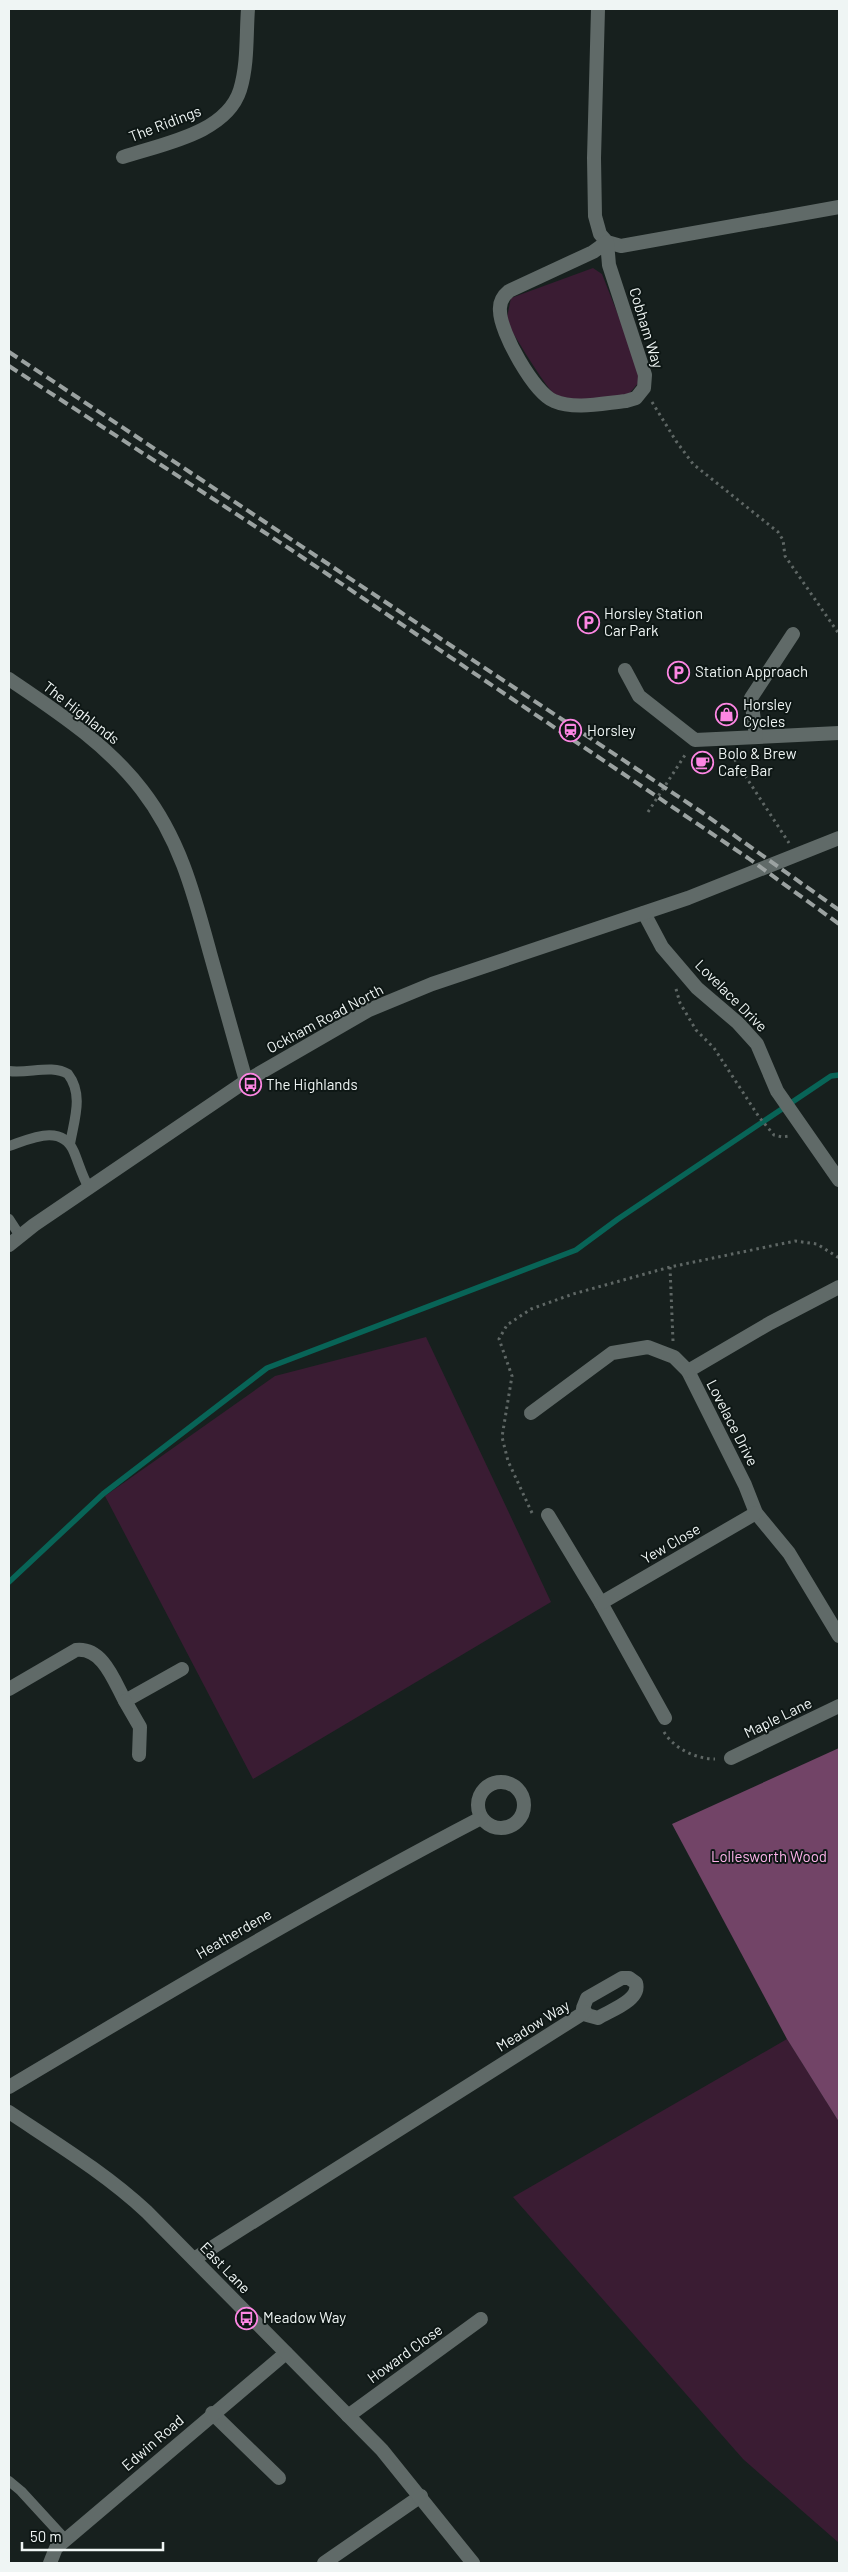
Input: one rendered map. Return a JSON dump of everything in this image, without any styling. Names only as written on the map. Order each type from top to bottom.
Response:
[{"type":"street","name":"The Ridings","points":[[123,157],[198,131],[215,122],[229,108],[240,92],[245,71],[248,9]]},
{"type":"street","name":"Cobham Way","points":[[598,9],[594,158],[595,216],[600,234],[607,242],[610,265],[644,375],[644,388],[636,398],[626,401],[580,405],[561,404],[546,398],[535,385],[503,329],[499,308],[502,297],[509,290],[593,252],[607,242]]},
{"type":"street","points":[[607,242],[621,246],[839,207]]},
{"type":"street","points":[[756,736],[751,698],[793,634]]},
{"type":"street","points":[[625,670],[639,696],[695,740],[839,733]]},
{"type":"street","name":"The Highlands","points":[[9,679],[62,714],[118,763],[141,788],[162,818],[179,850],[191,883],[246,1081]]},
{"type":"street","name":"Ockham Road North","points":[[9,1245],[246,1081],[369,1010],[432,984],[644,914],[798,856],[839,838]]},
{"type":"street","name":"Lovelace Drive","points":[[644,914],[662,947],[697,988],[738,1023],[758,1044],[780,1096],[839,1180]]},
{"type":"street","name":"Lovelace Drive","points":[[838,1290],[770,1323],[688,1371],[745,1485],[756,1513],[789,1553],[839,1636]]},
{"type":"street","points":[[531,1414],[612,1353],[648,1347],[674,1356],[688,1371]]},
{"type":"street","name":"Yew Close","points":[[601,1602],[756,1513]]},
{"type":"street","points":[[548,1515],[601,1602],[665,1718]]},
{"type":"street","points":[[9,1689],[65,1655],[87,1648],[96,1654],[105,1665],[140,1727],[139,1755]]},
{"type":"street","points":[[125,1701],[182,1669]]},
{"type":"street","name":"Maple Lane","points":[[731,1758],[839,1706]]},
{"type":"street","name":"Heatherdene","points":[[9,2088],[235,1952],[357,1883],[481,1818]]},
{"type":"street","name":"Meadow Way","points":[[194,2259],[585,2012]]},
{"type":"street","name":"East Lane","points":[[9,2112],[123,2190],[194,2259],[382,2450],[421,2496],[473,2563]]},
{"type":"street","name":"Howard Close","points":[[348,2416],[481,2319]]},
{"type":"street","name":"Edwin Road","points":[[50,2563],[56,2548],[65,2539],[212,2413],[286,2353]]},
{"type":"street","points":[[212,2413],[279,2478]]},
{"type":"street","points":[[324,2563],[421,2496]]},
{"type":"lane","points":[[9,1071],[32,1073],[53,1069],[68,1074],[77,1092],[78,1104],[70,1144]]},
{"type":"lane","points":[[9,1146],[53,1134],[64,1138],[70,1144],[89,1188]]},
{"type":"lane","points":[[9,1219],[20,1236]]},
{"type":"lane","points":[[9,2481],[22,2491],[65,2539]]},
{"type":"path","points":[[644,388],[676,442],[693,464],[778,532],[783,540],[785,556],[839,634]]},
{"type":"path","points":[[722,739],[798,856]]},
{"type":"path","points":[[648,812],[695,740]]},
{"type":"path","points":[[674,984],[680,1003],[696,1030],[714,1048],[727,1065],[759,1117],[772,1132]]},
{"type":"path","points":[[520,1488],[508,1461],[502,1437],[512,1376],[499,1339],[507,1325],[531,1308],[573,1294],[670,1267],[795,1241],[817,1244],[839,1258]]},
{"type":"path","points":[[670,1267],[674,1356]]},
{"type":"shaded area","points":[[593,268],[602,274],[637,363],[640,381],[628,395],[591,401],[573,400],[556,395],[552,391],[538,373],[506,322],[511,298]]},
{"type":"shaded area","points":[[426,1337],[551,1602],[253,1779],[105,1496],[275,1376]]},
{"type":"shaded area","points":[[787,2039],[839,2122],[839,2543],[743,2459],[513,2197]]},
{"type":"green space","name":"Lollesworth Wood","points":[[839,1748],[839,2122],[787,2039],[672,1824]]},
{"type":"waterway","points":[[9,1582],[103,1494],[267,1368],[576,1250],[618,1219],[831,1076],[839,1075]]},
{"type":"railway","points":[[9,352],[700,811],[839,910]]},
{"type":"railway","points":[[9,366],[290,549],[748,858],[839,924]]},
{"type":"place","name":"Horsley Station Car Park","points":[[588,623]]},
{"type":"place","name":"Station Approach","points":[[679,672]]},
{"type":"place","name":"Horsley Cycles","points":[[727,714]]},
{"type":"place","name":"Horsley","points":[[571,731]]},
{"type":"place","name":"Bolo & Brew Cafe Bar","points":[[702,763]]},
{"type":"place","name":"The Highlands","points":[[250,1085]]},
{"type":"place","name":"Meadow Way","points":[[247,2318]]}]
